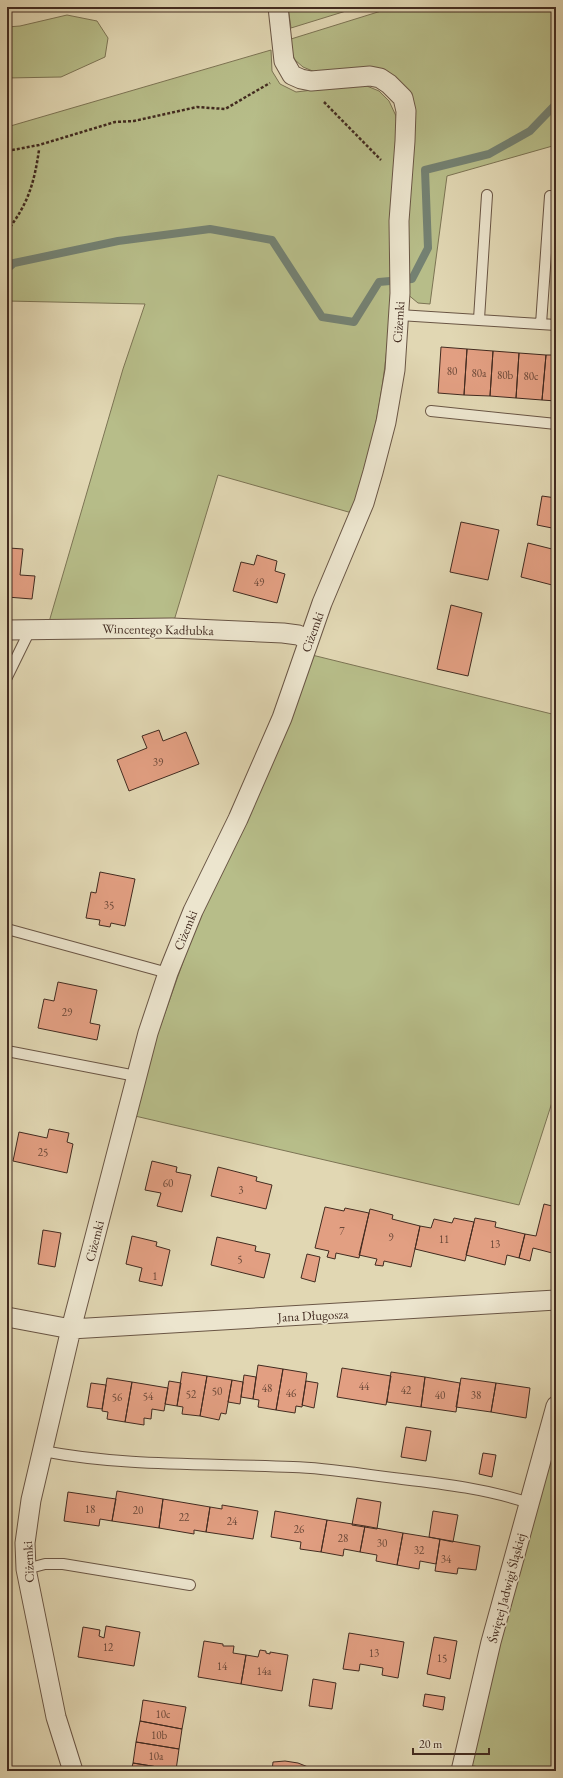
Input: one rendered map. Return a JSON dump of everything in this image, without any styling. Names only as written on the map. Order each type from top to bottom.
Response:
[{"type":"street","points":[[278,7],[284,61],[294,74]]},
{"type":"street","name":"Ciżemki","points":[[73,1771],[56,1717],[26,1569],[25,1543],[31,1500],[71,1329],[136,1076],[168,974],[192,911],[263,765],[282,718],[308,640],[364,503],[374,472],[386,422],[393,377],[400,293],[398,221],[406,111],[403,98],[397,91],[380,78],[370,76],[311,81],[294,74]]},
{"type":"street","name":"Wincentego Kadłubka","points":[[7,630],[31,628],[172,628],[283,633],[298,635],[308,640]]},
{"type":"street","name":"Jana Długosza","points":[[71,1329],[556,1300]]},
{"type":"street","points":[[7,1317],[71,1329]]},
{"type":"street","name":"Świętej Jadwigi Śląskiej","points":[[461,1771],[491,1642],[556,1406]]},
{"type":"lane","points":[[479,319],[487,196]]},
{"type":"lane","points":[[541,324],[550,196]]},
{"type":"lane","points":[[399,315],[556,325]]},
{"type":"lane","points":[[431,412],[556,424]]},
{"type":"lane","points":[[7,677],[31,628]]},
{"type":"lane","points":[[7,929],[168,974]]},
{"type":"lane","points":[[7,1051],[136,1076]]},
{"type":"lane","points":[[43,1451],[74,1457],[123,1461],[303,1468],[450,1484],[501,1493],[529,1503]]},
{"type":"lane","points":[[26,1569],[45,1564],[62,1564],[190,1585]]},
{"type":"path","points":[[7,151],[39,145],[115,122],[134,121],[197,107],[225,109],[269,84],[294,74],[402,181]]},
{"type":"path","points":[[7,231],[20,214],[30,191],[39,150]]},
{"type":"green space","points":[[288,7],[359,7],[291,28]]},
{"type":"green space","points":[[394,7],[556,7],[556,145],[447,176],[430,304],[418,303],[406,293],[409,92],[390,74],[315,72],[303,67],[295,60],[289,47],[291,39]]},
{"type":"green space","points":[[67,15],[97,21],[108,38],[105,57],[61,77],[7,78],[7,27],[20,26]]},
{"type":"green space","points":[[271,50],[272,71],[280,84],[296,92],[362,84],[379,91],[389,101],[396,116],[398,133],[394,251],[385,368],[379,407],[367,462],[361,488],[352,513],[218,475],[173,624],[49,622],[123,369],[145,304],[7,301],[7,127]]},
{"type":"green space","points":[[312,655],[556,715],[556,1090],[519,1205],[135,1116],[153,1047],[201,911]]},
{"type":"green space","points":[[556,1435],[556,1771],[495,1771],[470,1765],[498,1643]]},
{"type":"building","points":[[441,347],[467,349],[464,395],[438,393]]},
{"type":"building","points":[[467,349],[493,351],[490,396],[464,395]]},
{"type":"building","points":[[493,351],[519,353],[516,398],[490,396]]},
{"type":"building","points":[[519,353],[546,355],[542,400],[516,398]]},
{"type":"building","points":[[546,355],[556,355],[556,401],[542,400]]},
{"type":"building","points":[[542,496],[556,498],[552,528],[537,525]]},
{"type":"building","points":[[461,522],[499,530],[488,580],[450,572]]},
{"type":"building","points":[[528,543],[556,550],[556,586],[521,577]]},
{"type":"building","points":[[7,544],[9,544],[9,548],[23,549],[20,575],[35,576],[32,599],[7,597]]},
{"type":"building","points":[[257,555],[277,561],[275,571],[285,574],[277,603],[233,591],[241,562],[254,565]]},
{"type":"building","points":[[451,605],[482,613],[468,676],[437,669]]},
{"type":"building","points":[[159,730],[163,741],[186,732],[199,764],[129,791],[117,760],[147,748],[142,736]]},
{"type":"building","points":[[100,872],[135,879],[125,926],[111,923],[110,927],[99,925],[100,920],[86,918],[91,892],[96,893]]},
{"type":"building","points":[[58,982],[97,990],[90,1023],[100,1025],[97,1040],[38,1028],[44,999],[54,1001]]},
{"type":"building","points":[[49,1129],[69,1133],[67,1142],[73,1144],[67,1173],[13,1161],[19,1132],[47,1138]]},
{"type":"building","points":[[152,1161],[177,1167],[176,1172],[191,1175],[182,1212],[157,1206],[161,1193],[145,1190]]},
{"type":"building","points":[[218,1167],[257,1177],[256,1181],[272,1185],[266,1209],[211,1196]]},
{"type":"building","points":[[544,1204],[556,1207],[556,1254],[533,1248],[530,1261],[519,1258],[525,1234],[536,1236]]},
{"type":"building","points":[[325,1207],[344,1211],[345,1208],[369,1213],[359,1258],[336,1253],[335,1259],[327,1257],[329,1251],[315,1248]]},
{"type":"building","points":[[370,1209],[393,1215],[392,1219],[420,1226],[411,1267],[384,1261],[383,1266],[375,1265],[377,1259],[359,1255]]},
{"type":"building","points":[[454,1218],[474,1222],[465,1261],[415,1249],[420,1226],[431,1228],[434,1219],[452,1223]]},
{"type":"building","points":[[475,1218],[496,1222],[495,1227],[525,1234],[519,1258],[507,1255],[505,1265],[466,1255]]},
{"type":"building","points":[[43,1230],[61,1233],[55,1267],[38,1264]]},
{"type":"building","points":[[132,1236],[157,1242],[156,1246],[170,1250],[162,1286],[139,1281],[142,1268],[126,1264]]},
{"type":"building","points":[[217,1237],[256,1246],[255,1251],[270,1254],[264,1278],[211,1265]]},
{"type":"building","points":[[307,1254],[320,1257],[315,1282],[301,1278]]},
{"type":"building","points":[[258,1365],[283,1369],[276,1410],[258,1407],[259,1400],[253,1399]]},
{"type":"building","points":[[342,1368],[391,1376],[386,1405],[337,1397]]},
{"type":"building","points":[[283,1369],[307,1373],[302,1407],[296,1406],[295,1413],[276,1410]]},
{"type":"building","points":[[182,1372],[207,1376],[200,1416],[182,1414],[183,1407],[177,1406]]},
{"type":"building","points":[[391,1372],[425,1377],[421,1407],[387,1402]]},
{"type":"building","points":[[244,1375],[256,1377],[253,1399],[241,1397]]},
{"type":"building","points":[[207,1376],[232,1380],[226,1414],[221,1413],[219,1420],[200,1416]]},
{"type":"building","points":[[425,1377],[460,1383],[456,1412],[421,1407]]},
{"type":"building","points":[[107,1378],[132,1382],[125,1422],[107,1419],[108,1412],[102,1411]]},
{"type":"building","points":[[461,1378],[496,1383],[491,1412],[456,1407]]},
{"type":"building","points":[[232,1380],[243,1382],[240,1404],[228,1402]]},
{"type":"building","points":[[169,1381],[181,1383],[177,1406],[165,1404]]},
{"type":"building","points":[[306,1381],[318,1383],[314,1408],[302,1405]]},
{"type":"building","points":[[132,1382],[168,1388],[164,1411],[152,1409],[151,1419],[144,1418],[144,1425],[125,1422]]},
{"type":"building","points":[[91,1383],[106,1385],[102,1409],[87,1407]]},
{"type":"building","points":[[496,1383],[530,1388],[526,1418],[491,1412]]},
{"type":"building","points":[[406,1427],[431,1431],[426,1461],[401,1457]]},
{"type":"building","points":[[483,1453],[496,1455],[492,1477],[479,1474]]},
{"type":"building","points":[[117,1491],[163,1499],[159,1528],[112,1521]]},
{"type":"building","points":[[68,1492],[116,1499],[112,1521],[100,1519],[99,1526],[64,1521]]},
{"type":"building","points":[[357,1498],[381,1502],[377,1529],[352,1525]]},
{"type":"building","points":[[163,1499],[210,1507],[206,1532],[194,1530],[194,1534],[159,1528]]},
{"type":"building","points":[[222,1505],[258,1511],[253,1539],[206,1532],[210,1507],[222,1509]]},
{"type":"building","points":[[275,1511],[327,1520],[321,1552],[300,1549],[301,1542],[271,1537]]},
{"type":"building","points":[[433,1511],[458,1515],[453,1542],[429,1537]]},
{"type":"building","points":[[327,1520],[365,1526],[360,1552],[344,1549],[343,1556],[321,1552]]},
{"type":"building","points":[[365,1526],[403,1533],[397,1565],[376,1561],[377,1555],[360,1552]]},
{"type":"building","points":[[403,1533],[440,1539],[436,1564],[420,1561],[419,1569],[397,1565]]},
{"type":"building","points":[[440,1539],[480,1546],[476,1570],[458,1568],[457,1574],[435,1571]]},
{"type":"building","points":[[106,1626],[140,1632],[134,1666],[78,1657],[83,1627],[100,1630],[99,1636],[104,1638]]},
{"type":"building","points":[[349,1633],[404,1642],[398,1678],[382,1675],[383,1668],[360,1664],[359,1671],[343,1669]]},
{"type":"building","points":[[434,1637],[457,1641],[450,1679],[427,1674]]},
{"type":"building","points":[[204,1641],[223,1644],[223,1646],[234,1646],[233,1653],[246,1655],[241,1684],[198,1677]]},
{"type":"building","points":[[260,1650],[266,1651],[266,1653],[270,1654],[270,1652],[288,1655],[282,1691],[241,1684],[246,1655],[258,1657]]},
{"type":"building","points":[[313,1679],[336,1683],[332,1709],[309,1706]]},
{"type":"building","points":[[425,1694],[445,1697],[443,1710],[423,1706]]},
{"type":"building","points":[[143,1700],[186,1707],[182,1729],[140,1721]]},
{"type":"building","points":[[140,1721],[182,1729],[179,1749],[136,1742]]},
{"type":"building","points":[[136,1742],[179,1749],[176,1770],[133,1763]]},
{"type":"building","points":[[285,1761],[298,1763],[313,1769],[313,1771],[272,1771],[273,1762]]},
{"type":"building","points":[[133,1763],[176,1770],[176,1771],[131,1771]]},
{"type":"building","points":[[339,1767],[363,1770],[338,1771]]},
{"type":"waterway","points":[[7,269],[14,263],[118,241],[210,229],[272,240],[322,317],[354,322],[379,282],[412,279],[428,248],[425,170],[489,154],[530,131],[556,104]]}]
